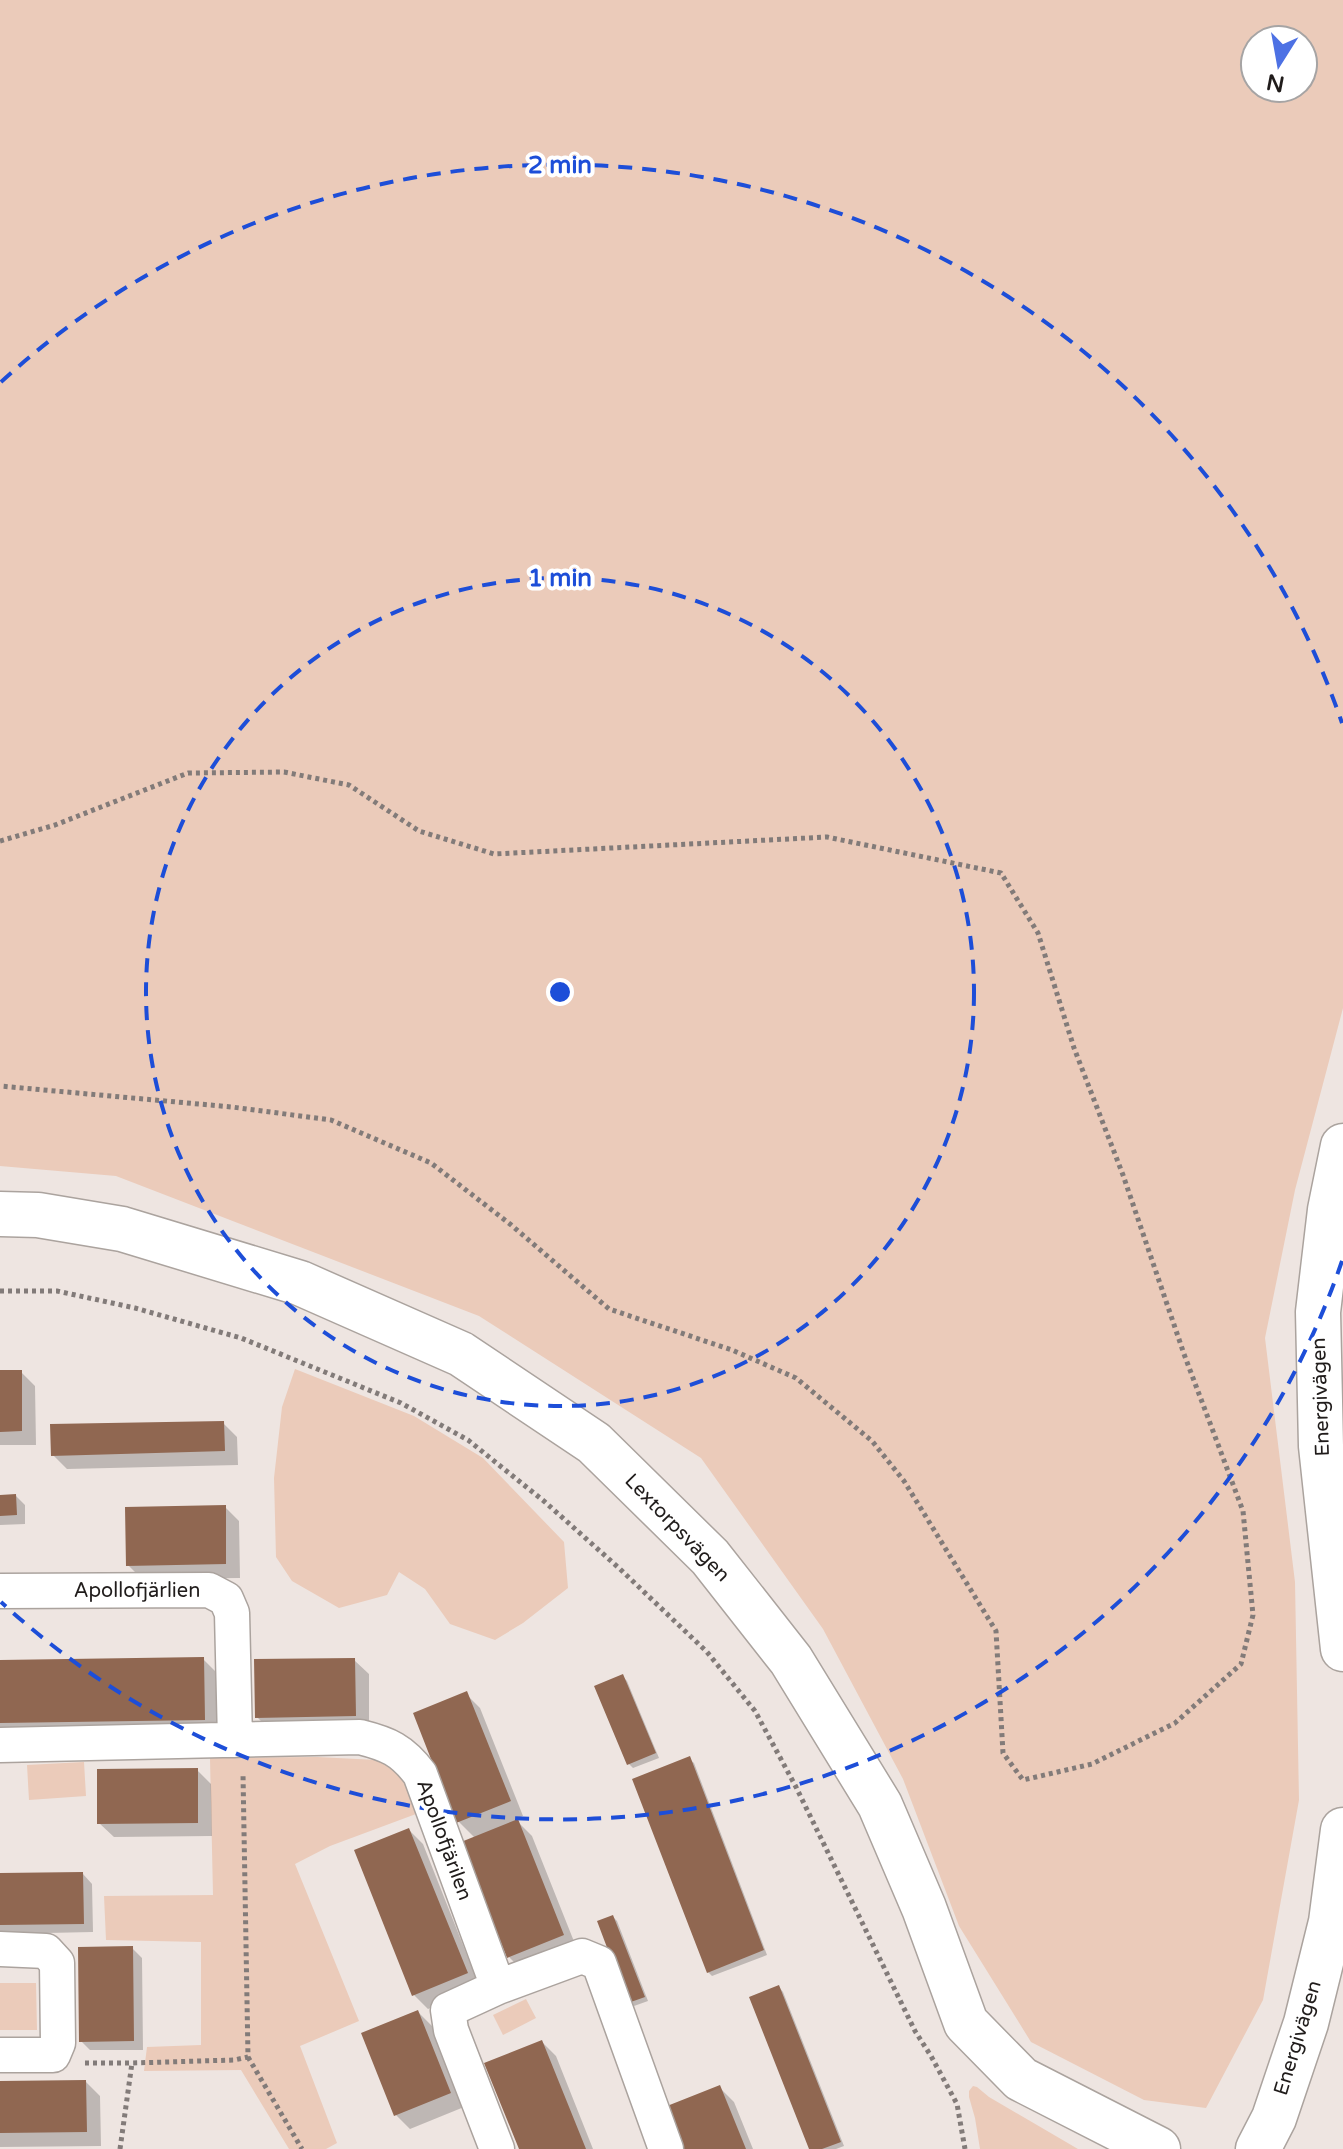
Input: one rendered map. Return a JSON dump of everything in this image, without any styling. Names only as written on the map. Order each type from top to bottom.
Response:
[{"type":"street","name":"Energivägen","points":[[1343,1146],[1330,1210],[1318,1312],[1321,1446],[1343,1649]]},
{"type":"street","name":"Lextorpsvägen","points":[[0,1214],[38,1215],[122,1229],[300,1283],[461,1354],[594,1443],[710,1557],[791,1660],[880,1805],[924,1908],[966,2023],[1021,2079],[1158,2149]]},
{"type":"street","name":"Apollofjärlien","points":[[0,1591],[209,1590],[226,1599],[232,1613],[239,1740]]},
{"type":"street","name":"Apollofjärilen","points":[[0,1745],[360,1737],[382,1742],[406,1755],[420,1774],[498,1987]]},
{"type":"street","name":"Energivägen","points":[[1258,2149],[1274,2118],[1306,2023],[1331,1922],[1343,1830]]},
{"type":"street","points":[[0,1949],[46,1951],[57,1963],[58,2043],[53,2055],[0,2055]]},
{"type":"street","points":[[497,2149],[451,2030],[448,2010],[498,1987],[582,1956],[599,1963],[666,2149]]},
{"type":"path","points":[[0,841],[55,825],[188,773],[284,772],[349,785],[419,831],[494,854],[827,837],[1001,873],[1038,933],[1074,1048],[1123,1175],[1184,1354],[1243,1511],[1253,1615],[1241,1664],[1175,1723],[1092,1764],[1023,1780],[1003,1753],[996,1631],[904,1481],[872,1441],[796,1378],[732,1350],[609,1309],[510,1224],[431,1163],[331,1120],[232,1107],[0,1086]]},
{"type":"path","points":[[0,1291],[57,1291],[135,1308],[241,1338],[401,1403],[468,1440],[545,1502],[707,1652],[755,1711],[796,1787],[915,2031],[957,2104],[965,2149]]},
{"type":"path","points":[[239,1740],[248,2057],[302,2149]]},
{"type":"path","points":[[53,2055],[84,2063],[234,2060],[248,2057]]},
{"type":"path","points":[[120,2149],[132,2063]]},
{"type":"shaded area","points":[[0,0],[1343,0],[1343,1008],[1295,1190],[1265,1338],[1295,1582],[1299,1800],[1263,2000],[1206,2108],[1144,2100],[1031,2042],[959,1926],[903,1779],[823,1629],[701,1458],[479,1316],[116,1176],[0,1166]]},
{"type":"shaded area","points":[[295,1369],[414,1416],[483,1458],[564,1542],[568,1588],[495,1640],[450,1624],[425,1589],[399,1572],[387,1595],[339,1608],[292,1581],[276,1557],[274,1478],[282,1407]]},
{"type":"shaded area","points":[[317,1757],[397,1761],[416,1814],[330,1846],[295,1864],[359,2021],[300,2046],[337,2143],[326,2149],[289,2149],[241,2070],[144,2071],[147,2047],[201,2045],[201,1942],[106,1940],[104,1896],[213,1895],[210,1758]]},
{"type":"shaded area","points":[[84,1762],[86,1796],[29,1800],[27,1765]]},
{"type":"shaded area","points":[[0,1983],[36,1983],[37,2030],[0,2030]]},
{"type":"shaded area","points":[[526,1999],[536,2018],[503,2035],[493,2015]]},
{"type":"shaded area","points":[[973,2086],[1078,2149],[980,2149],[969,2097]]},
{"type":"building","points":[[0,1370],[22,1370],[22,1431],[0,1432]]},
{"type":"building","points":[[224,1421],[225,1451],[51,1456],[50,1424]]},
{"type":"building","points":[[16,1494],[17,1515],[0,1516],[0,1495]]},
{"type":"building","points":[[226,1505],[226,1564],[126,1566],[125,1507]]},
{"type":"building","points":[[204,1657],[205,1720],[0,1723],[0,1660]]},
{"type":"building","points":[[355,1658],[356,1716],[255,1718],[254,1659]]},
{"type":"building","points":[[623,1674],[656,1753],[627,1765],[594,1686]]},
{"type":"building","points":[[467,1691],[511,1801],[456,1823],[413,1713]]},
{"type":"building","points":[[690,1756],[764,1950],[707,1973],[632,1779]]},
{"type":"building","points":[[198,1768],[198,1823],[97,1824],[97,1769]]},
{"type":"building","points":[[518,1819],[564,1935],[507,1958],[461,1842]]},
{"type":"building","points":[[409,1828],[468,1973],[412,1996],[354,1850]]},
{"type":"building","points":[[83,1872],[84,1924],[0,1925],[0,1873]]},
{"type":"building","points":[[613,1915],[645,1997],[628,2003],[597,1921]]},
{"type":"building","points":[[133,1946],[134,2041],[79,2042],[78,1947]]},
{"type":"building","points":[[779,1985],[841,2142],[822,2149],[809,2149],[749,1997]]},
{"type":"building","points":[[418,2010],[451,2093],[394,2116],[361,2033]]},
{"type":"building","points":[[542,2040],[586,2149],[519,2149],[484,2063]]},
{"type":"building","points":[[86,2080],[87,2132],[0,2133],[0,2081]]},
{"type":"building","points":[[720,2085],[746,2149],[678,2149],[662,2108]]}]
